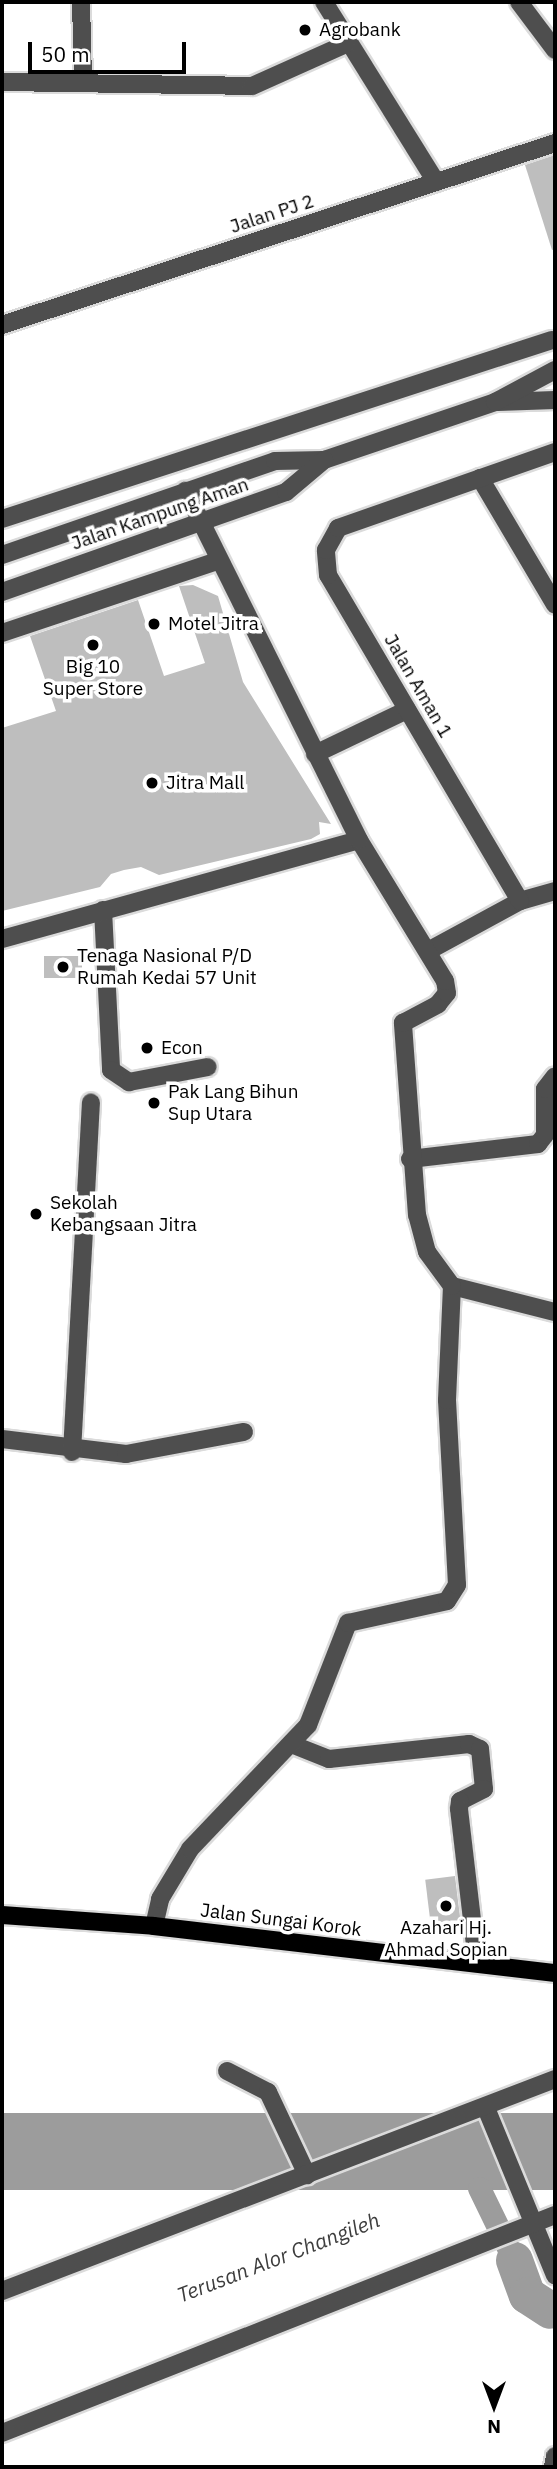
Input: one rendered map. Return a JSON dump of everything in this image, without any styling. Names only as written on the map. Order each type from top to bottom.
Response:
[{"type":"main road","name":"Jalan Sungai Korok","points":[[2,1915],[154,1926],[555,1973]]},
{"type":"street","points":[[81,2],[83,81]]},
{"type":"street","points":[[324,2],[346,44],[436,182]]},
{"type":"street","points":[[519,2],[555,50]]},
{"type":"street","points":[[2,82],[83,81],[252,86],[346,44]]},
{"type":"street","name":"Jalan PJ 2","points":[[2,325],[555,143]]},
{"type":"street","points":[[2,519],[552,340]]},
{"type":"street","name":"Jalan Kampung Aman","points":[[2,555],[275,461],[324,460],[495,402],[555,370]]},
{"type":"street","name":"Jalan Kampung Aman","points":[[495,402],[555,400]]},
{"type":"street","name":"Jalan Aman 1","points":[[520,901],[328,575],[326,550],[338,528],[555,452]]},
{"type":"street","name":"Jalan Kampung Aman","points":[[2,592],[286,492],[324,460]]},
{"type":"street","points":[[480,478],[555,605]]},
{"type":"street","points":[[154,1926],[160,1899],[190,1849],[292,1744],[323,1698],[348,1623],[447,1601],[455,1593],[447,1400],[452,1286],[427,1252],[410,1159],[403,1023],[447,993],[428,951],[359,840],[197,522],[186,491]]},
{"type":"street","points":[[2,633],[217,561]]},
{"type":"street","points":[[315,754],[407,710]]},
{"type":"street","points":[[2,939],[359,840]]},
{"type":"street","points":[[428,951],[520,901],[555,891]]},
{"type":"street","points":[[103,910],[111,1070],[129,1082],[208,1067]]},
{"type":"street","points":[[410,1159],[538,1144],[545,1135],[545,1089],[555,1076]]},
{"type":"street","points":[[72,1452],[91,1103]]},
{"type":"street","points":[[452,1286],[555,1311]]},
{"type":"street","points":[[2,1439],[72,1452],[126,1454],[244,1432]]},
{"type":"street","points":[[292,1744],[329,1759],[469,1744],[480,1749],[484,1789],[460,1801],[458,1809],[477,1963]]},
{"type":"street","points":[[227,2071],[268,2092],[307,2175]]},
{"type":"street","points":[[2,2291],[486,2108],[555,2079]]},
{"type":"street","points":[[486,2108],[555,2276]]},
{"type":"street","points":[[2,2433],[480,2245],[514,2231],[530,2217],[555,2215]]},
{"type":"street","points":[[553,2467],[555,2456]]},
{"type":"water","points":[[2,2113],[555,2113],[555,2190],[2,2190]]},
{"type":"building","points":[[555,155],[555,249],[552,250],[525,165]]},
{"type":"building","name":"Jitra Mall","points":[[193,585],[218,596],[243,682],[331,824],[319,822],[320,834],[311,839],[159,875],[141,867],[124,870],[111,874],[100,887],[2,911],[2,728],[56,711],[30,636],[138,600],[164,676],[205,663],[179,586]]},
{"type":"building","name":"Tenaga Nasional P/D Rumah Kedai 57 Unit","points":[[44,956],[82,956],[82,978],[44,978]]},
{"type":"building","name":"Azahari Hj. Ahmad Sopian","points":[[455,1876],[462,1934],[432,1937],[425,1880]]},
{"type":"waterway","points":[[479,2188],[514,2260]]},
{"type":"waterway","points":[[514,2260],[527,2295],[550,2310]]},
{"type":"place","name":"Agrobank","points":[[305,30]]},
{"type":"place","name":"Motel Jitra","points":[[154,624]]},
{"type":"place","name":"Big 10 Super Store","points":[[93,645]]},
{"type":"place","name":"Jitra Mall","points":[[152,783]]},
{"type":"place","name":"Tenaga Nasional P/D Rumah Kedai 57 Unit","points":[[63,967]]},
{"type":"place","name":"Econ","points":[[147,1048]]},
{"type":"place","name":"Pak Lang Bihun Sup Utara","points":[[154,1103]]},
{"type":"place","name":"Sekolah Kebangsaan Jitra","points":[[36,1214]]},
{"type":"place","name":"Azahari Hj. Ahmad Sopian","points":[[446,1906]]},
{"type":"water label","name":"Terusan Alor Changileh","points":[[278,2257]]}]
